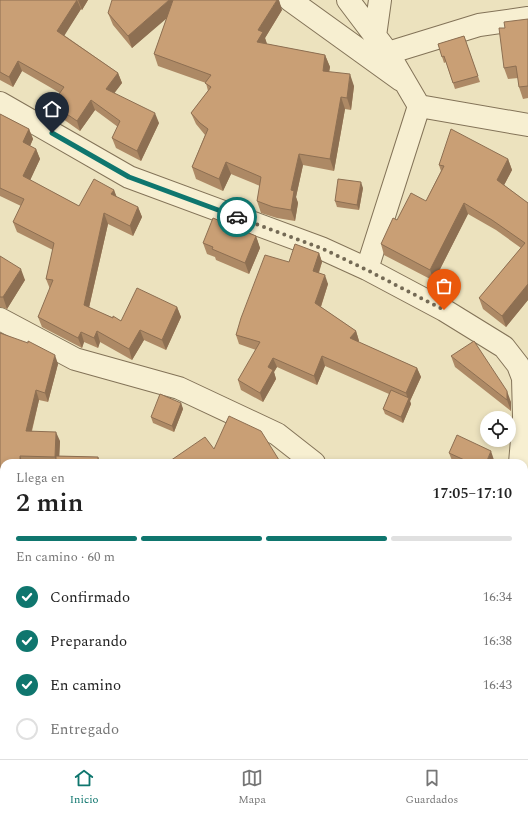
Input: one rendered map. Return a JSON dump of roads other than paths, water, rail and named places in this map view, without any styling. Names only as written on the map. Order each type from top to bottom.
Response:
[{"type":"street","points":[[290,0],[407,85]]},
{"type":"street","points":[[348,0],[388,53],[418,106],[367,270]]},
{"type":"street","points":[[375,36],[380,0]]},
{"type":"street","points":[[388,53],[479,25],[528,18]]},
{"type":"street","points":[[0,103],[129,177],[321,248],[444,310],[504,347],[518,365],[523,378],[526,400],[520,459]]},
{"type":"street","points":[[418,106],[528,125]]},
{"type":"street","points":[[0,319],[75,359],[179,388],[277,434],[309,459]]}]
